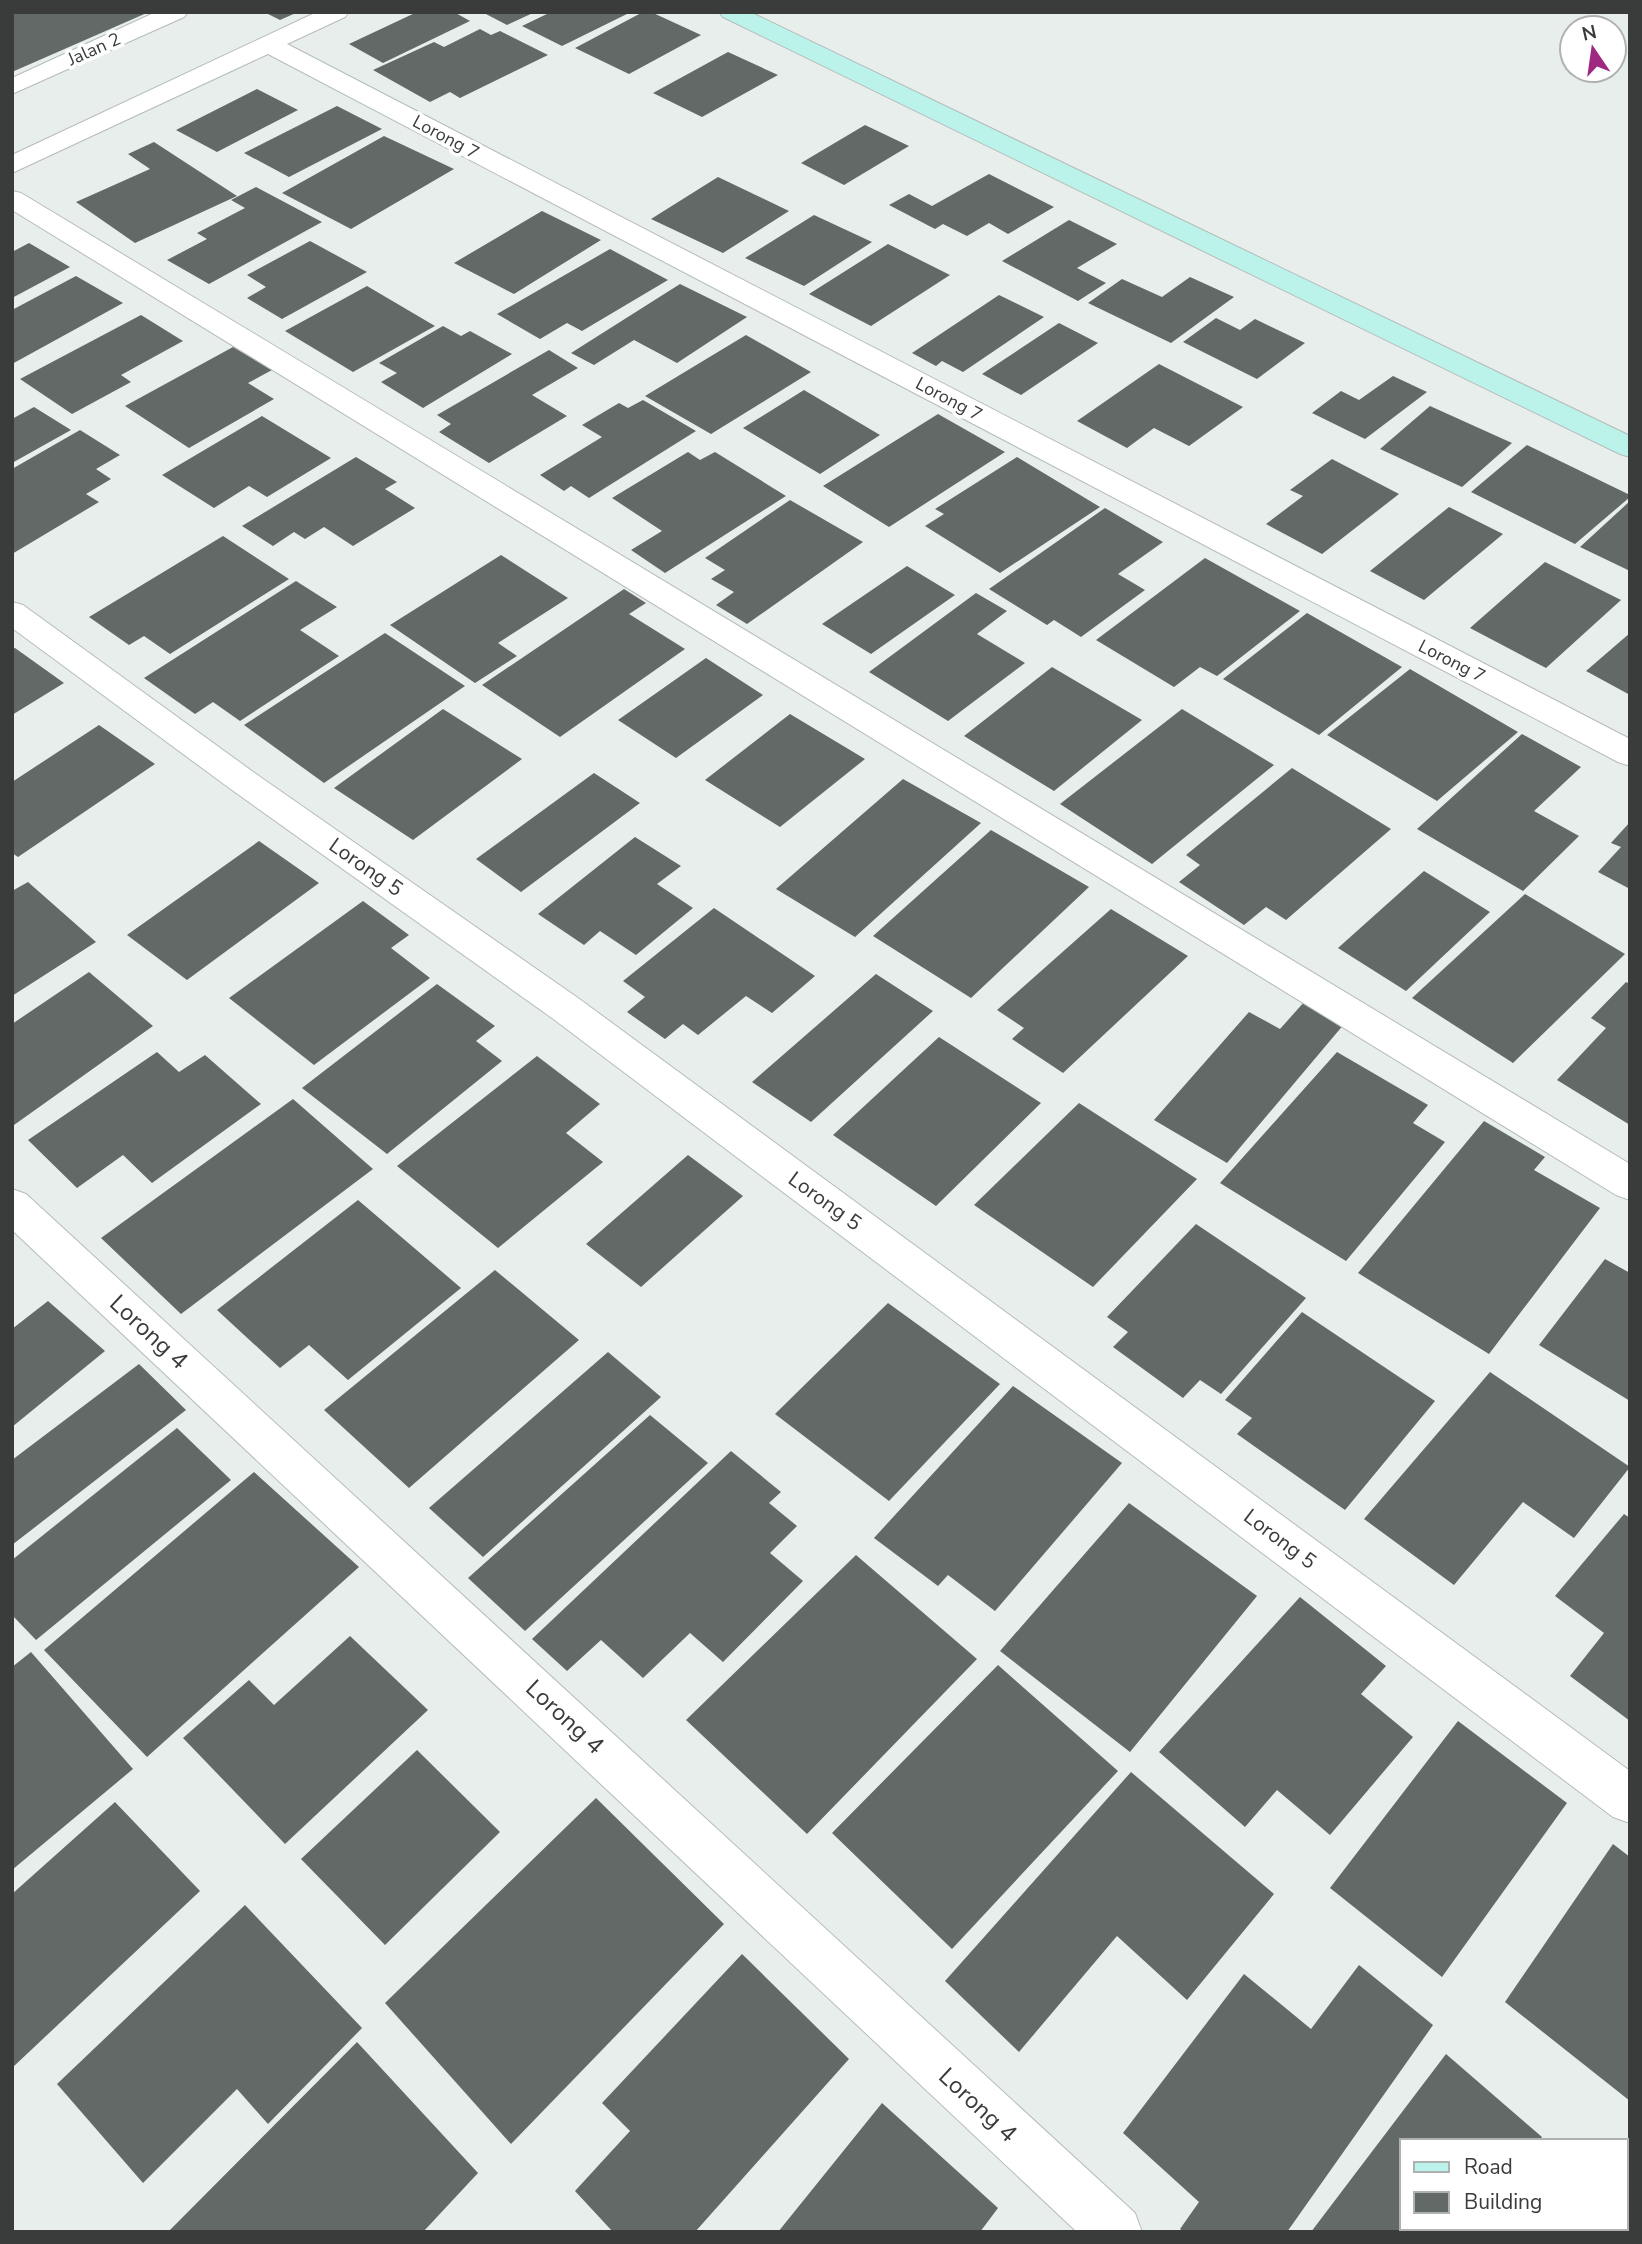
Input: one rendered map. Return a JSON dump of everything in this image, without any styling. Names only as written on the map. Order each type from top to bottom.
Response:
[{"type":"street","name":"Jalan 2","points":[[12,86],[176,12]]},
{"type":"street","points":[[12,165],[337,12]]},
{"type":"street","points":[[730,12],[1630,448]]},
{"type":"street","name":"Lorong 7","points":[[268,44],[1630,754]]},
{"type":"street","points":[[12,199],[1630,1184]]},
{"type":"street","name":"Lorong 5","points":[[12,612],[244,782],[565,1008],[1630,1800]]},
{"type":"street","name":"Lorong 4","points":[[12,1205],[1116,2232]]},
{"type":"building","points":[[12,12],[149,12],[12,72]]},
{"type":"building","points":[[264,12],[298,12],[280,20]]},
{"type":"building","points":[[417,12],[454,12],[470,21],[383,63],[349,44]]},
{"type":"building","points":[[482,12],[535,12],[507,25]]},
{"type":"building","points":[[551,12],[631,12],[562,46],[522,26]]},
{"type":"building","points":[[643,12],[651,12],[701,35],[629,74],[575,48]]},
{"type":"building","points":[[480,29],[491,35],[500,31],[548,55],[460,98],[450,92],[430,102],[373,70],[434,42],[444,47]]},
{"type":"building","points":[[728,52],[778,75],[702,117],[653,93]]},
{"type":"building","points":[[257,89],[298,110],[217,152],[176,130]]},
{"type":"building","points":[[337,106],[382,129],[289,177],[244,153]]},
{"type":"building","points":[[865,125],[909,146],[844,185],[801,163]]},
{"type":"building","points":[[384,136],[454,169],[351,229],[282,193]]},
{"type":"building","points":[[154,142],[237,196],[135,243],[76,202],[150,169],[128,154]]},
{"type":"building","points":[[989,174],[1054,207],[1008,234],[989,223],[967,236],[943,224],[935,229],[889,205],[909,194],[932,206]]},
{"type":"building","points":[[718,177],[789,211],[723,253],[651,219]]},
{"type":"building","points":[[256,187],[322,222],[209,284],[167,260],[207,239],[197,233],[245,208],[231,200]]},
{"type":"building","points":[[542,211],[601,240],[514,294],[454,263]]},
{"type":"building","points":[[814,215],[872,242],[804,286],[745,258]]},
{"type":"building","points":[[1069,220],[1117,244],[1077,268],[1106,283],[1078,301],[1002,261]]},
{"type":"building","points":[[310,241],[367,272],[282,319],[247,298],[266,287],[247,275]]},
{"type":"building","points":[[29,243],[70,267],[12,298],[12,252]]},
{"type":"building","points":[[888,244],[950,275],[871,326],[809,294]]},
{"type":"building","points":[[610,249],[668,280],[582,331],[567,323],[540,339],[497,314]]},
{"type":"building","points":[[76,276],[123,303],[12,364],[12,310]]},
{"type":"building","points":[[1190,277],[1234,297],[1171,343],[1088,303],[1122,279],[1162,297]]},
{"type":"building","points":[[680,284],[747,317],[677,363],[634,340],[594,365],[571,353]]},
{"type":"building","points":[[367,286],[435,326],[353,372],[285,331]]},
{"type":"building","points":[[999,295],[1044,317],[963,372],[942,361],[936,366],[912,353]]},
{"type":"building","points":[[141,315],[183,341],[121,375],[131,382],[72,414],[20,379]]},
{"type":"building","points":[[1216,318],[1240,330],[1255,319],[1305,343],[1257,379],[1183,342]]},
{"type":"building","points":[[1059,323],[1098,343],[1021,395],[982,374]]},
{"type":"building","points":[[443,326],[461,336],[470,331],[512,354],[423,408],[381,382],[397,373],[379,363]]},
{"type":"building","points":[[746,335],[811,372],[711,434],[645,396]]},
{"type":"building","points":[[233,347],[272,370],[248,383],[274,399],[189,448],[125,406]]},
{"type":"building","points":[[549,350],[578,368],[532,395],[567,416],[489,463],[439,432],[451,424],[437,415]]},
{"type":"building","points":[[1159,364],[1243,407],[1189,446],[1154,428],[1127,448],[1077,421]]},
{"type":"building","points":[[1393,376],[1427,392],[1365,439],[1312,413],[1341,391],[1359,400]]},
{"type":"building","points":[[804,390],[880,435],[820,474],[743,428]]},
{"type":"building","points":[[643,400],[696,431],[589,498],[571,486],[564,491],[540,475],[602,437],[582,425],[619,403],[628,408]]},
{"type":"building","points":[[1430,406],[1512,443],[1462,487],[1380,449]]},
{"type":"building","points":[[34,407],[71,430],[12,463],[12,419]]},
{"type":"building","points":[[938,414],[1005,452],[889,527],[823,486]]},
{"type":"building","points":[[262,416],[331,458],[267,497],[249,486],[214,508],[162,475]]},
{"type":"building","points":[[80,430],[120,455],[96,469],[111,479],[86,494],[99,502],[12,554],[12,469]]},
{"type":"building","points":[[1527,445],[1630,497],[1575,544],[1471,492]]},
{"type":"building","points":[[688,452],[700,460],[715,452],[786,496],[665,573],[631,550],[662,531],[612,498]]},
{"type":"building","points":[[356,457],[397,482],[385,489],[415,508],[353,546],[324,527],[305,539],[294,532],[273,546],[242,526]]},
{"type":"building","points":[[1017,457],[1100,507],[1000,573],[925,526],[944,514],[935,509]]},
{"type":"building","points":[[1332,459],[1399,494],[1322,554],[1266,524],[1303,496],[1290,490]]},
{"type":"building","points":[[790,500],[863,542],[747,624],[716,605],[734,592],[711,579],[725,570],[705,558]]},
{"type":"building","points":[[1630,501],[1630,571],[1580,547]]},
{"type":"building","points":[[1449,507],[1503,534],[1424,600],[1370,571]]},
{"type":"building","points":[[1105,508],[1163,542],[1118,574],[1145,590],[1081,637],[1054,620],[1047,625],[989,589]]},
{"type":"building","points":[[223,536],[289,579],[170,654],[144,636],[129,645],[89,617]]},
{"type":"building","points":[[501,555],[568,598],[498,643],[517,656],[475,683],[390,625]]},
{"type":"building","points":[[1205,558],[1300,611],[1217,676],[1200,667],[1174,687],[1096,640]]},
{"type":"building","points":[[1545,562],[1621,600],[1546,668],[1470,628]]},
{"type":"building","points":[[907,566],[955,595],[871,654],[822,624]]},
{"type":"building","points":[[296,581],[337,607],[300,630],[339,656],[240,721],[213,702],[195,714],[144,678]]},
{"type":"building","points":[[624,589],[646,603],[629,614],[685,649],[560,737],[482,685]]},
{"type":"building","points":[[976,593],[1007,611],[977,634],[1025,663],[948,721],[869,672]]},
{"type":"building","points":[[1307,613],[1402,667],[1319,735],[1223,679]]},
{"type":"building","points":[[385,633],[465,686],[324,783],[244,725]]},
{"type":"building","points":[[1630,633],[1630,695],[1586,671]]},
{"type":"building","points":[[15,648],[64,683],[12,715],[12,649]]},
{"type":"building","points":[[706,658],[763,695],[676,758],[618,720]]},
{"type":"building","points":[[1052,667],[1142,720],[1054,791],[964,736]]},
{"type":"building","points":[[1410,669],[1518,732],[1437,801],[1327,735]]},
{"type":"building","points":[[443,709],[522,759],[413,840],[334,788]]},
{"type":"building","points":[[1182,709],[1274,765],[1152,864],[1060,804]]},
{"type":"building","points":[[790,714],[865,759],[780,827],[705,780]]},
{"type":"building","points":[[99,725],[155,764],[18,857],[12,853],[12,782]]},
{"type":"building","points":[[1522,734],[1581,767],[1534,811],[1579,836],[1523,891],[1417,829]]},
{"type":"building","points":[[1292,768],[1391,829],[1286,920],[1266,907],[1244,925],[1179,882],[1200,865],[1186,855]]},
{"type":"building","points":[[594,773],[640,803],[521,892],[476,859]]},
{"type":"building","points":[[903,779],[981,823],[855,937],[776,889]]},
{"type":"building","points":[[1630,822],[1630,889],[1598,872],[1621,847],[1611,843]]},
{"type":"building","points":[[991,830],[1089,887],[971,998],[873,936]]},
{"type":"building","points":[[635,837],[681,866],[657,884],[693,908],[636,955],[600,931],[584,945],[538,914]]},
{"type":"building","points":[[259,841],[319,883],[187,980],[127,935]]},
{"type":"building","points":[[1424,871],[1490,912],[1406,991],[1338,948]]},
{"type":"building","points":[[28,882],[96,942],[12,996],[12,891]]},
{"type":"building","points":[[1525,894],[1625,954],[1513,1063],[1412,998]]},
{"type":"building","points":[[363,901],[409,935],[391,948],[430,978],[314,1065],[229,998]]},
{"type":"building","points":[[714,908],[815,976],[772,1013],[746,996],[698,1035],[683,1024],[665,1039],[627,1012],[645,997],[623,981]]},
{"type":"building","points":[[1111,909],[1188,956],[1063,1073],[1012,1039],[1024,1028],[997,1010]]},
{"type":"building","points":[[89,972],[153,1026],[14,1125],[12,1024]]},
{"type":"building","points":[[876,974],[933,1011],[811,1122],[752,1082]]},
{"type":"building","points":[[1626,982],[1630,984],[1630,1125],[1557,1080],[1606,1028],[1591,1018]]},
{"type":"building","points":[[437,984],[495,1026],[476,1041],[502,1061],[387,1154],[302,1088]]},
{"type":"building","points":[[1305,1001],[1345,1023],[1227,1163],[1154,1120],[1249,1012],[1280,1029]]},
{"type":"building","points":[[939,1037],[1041,1103],[936,1206],[833,1135]]},
{"type":"building","points":[[157,1052],[179,1072],[205,1055],[261,1104],[152,1183],[123,1155],[77,1188],[28,1140]]},
{"type":"building","points":[[1337,1052],[1428,1105],[1413,1123],[1445,1142],[1346,1261],[1220,1183]]},
{"type":"building","points":[[537,1056],[600,1104],[566,1133],[603,1162],[498,1248],[397,1166]]},
{"type":"building","points":[[293,1099],[373,1169],[181,1314],[101,1238]]},
{"type":"building","points":[[1079,1103],[1197,1179],[1093,1287],[974,1205]]},
{"type":"building","points":[[1484,1121],[1545,1157],[1534,1170],[1600,1208],[1489,1354],[1358,1273]]},
{"type":"building","points":[[688,1155],[743,1196],[641,1287],[586,1244]]},
{"type":"building","points":[[358,1200],[461,1288],[348,1380],[309,1345],[280,1368],[217,1310]]},
{"type":"building","points":[[1196,1224],[1306,1298],[1221,1394],[1200,1380],[1183,1398],[1113,1347],[1128,1332],[1107,1317]]},
{"type":"building","points":[[1605,1259],[1630,1273],[1630,1401],[1539,1345]]},
{"type":"building","points":[[495,1270],[579,1340],[409,1488],[324,1410]]},
{"type":"building","points":[[48,1301],[105,1351],[12,1427],[12,1329]]},
{"type":"building","points":[[888,1303],[1000,1384],[889,1501],[775,1414]]},
{"type":"building","points":[[1302,1312],[1435,1401],[1345,1510],[1237,1434],[1252,1418],[1225,1400]]},
{"type":"building","points":[[608,1352],[661,1397],[483,1557],[429,1508]]},
{"type":"building","points":[[139,1364],[186,1410],[12,1545],[12,1460]]},
{"type":"building","points":[[1490,1372],[1630,1467],[1574,1538],[1523,1502],[1454,1585],[1364,1519]]},
{"type":"building","points":[[1013,1386],[1122,1463],[995,1611],[948,1575],[938,1586],[874,1538]]},
{"type":"building","points":[[650,1415],[708,1463],[525,1631],[468,1578]]},
{"type":"building","points":[[177,1428],[231,1480],[36,1640],[12,1615],[12,1560]]},
{"type":"building","points":[[731,1451],[781,1492],[769,1503],[797,1526],[770,1553],[803,1581],[723,1662],[690,1633],[643,1678],[601,1640],[567,1671],[532,1639]]},
{"type":"building","points":[[254,1472],[359,1567],[147,1757],[44,1650]]},
{"type":"building","points":[[1129,1503],[1257,1596],[1130,1752],[1000,1651]]},
{"type":"building","points":[[1624,1514],[1630,1518],[1630,1721],[1570,1676],[1604,1633],[1555,1596]]},
{"type":"building","points":[[856,1555],[977,1659],[807,1834],[686,1720]]},
{"type":"building","points":[[1300,1597],[1386,1666],[1361,1694],[1413,1737],[1330,1835],[1277,1790],[1245,1827],[1159,1752]]},
{"type":"building","points":[[350,1636],[428,1710],[285,1844],[183,1738],[249,1680],[274,1705]]},
{"type":"building","points":[[31,1652],[133,1769],[12,1870],[12,1667]]},
{"type":"building","points":[[998,1665],[1118,1771],[952,1949],[832,1833]]},
{"type":"building","points":[[1458,1721],[1567,1803],[1442,1977],[1330,1888]]},
{"type":"building","points":[[417,1750],[500,1832],[385,1945],[301,1859]]},
{"type":"building","points":[[1131,1772],[1274,1894],[1187,2000],[1117,1936],[1019,2052],[945,1981]]},
{"type":"building","points":[[596,1798],[724,1924],[511,2144],[385,2003]]},
{"type":"building","points":[[115,1802],[200,1891],[12,2068],[12,1894]]},
{"type":"building","points":[[1613,1844],[1630,1857],[1630,2101],[1505,2002]]},
{"type":"building","points":[[245,1905],[362,2028],[268,2124],[237,2089],[143,2183],[57,2084]]},
{"type":"building","points":[[742,1954],[849,2059],[695,2232],[613,2232],[575,2191],[630,2131],[602,2103]]},
{"type":"building","points":[[1359,1965],[1433,2025],[1287,2232],[1184,2232],[1180,2229],[1199,2202],[1123,2133],[1244,1974],[1311,2029]]},
{"type":"building","points":[[357,2042],[478,2173],[423,2232],[168,2232]]},
{"type":"building","points":[[1446,2054],[1542,2137],[1400,2139],[1400,2230],[1475,2230],[1474,2232],[1311,2232]]},
{"type":"building","points":[[882,2103],[998,2208],[980,2232],[778,2232]]}]
